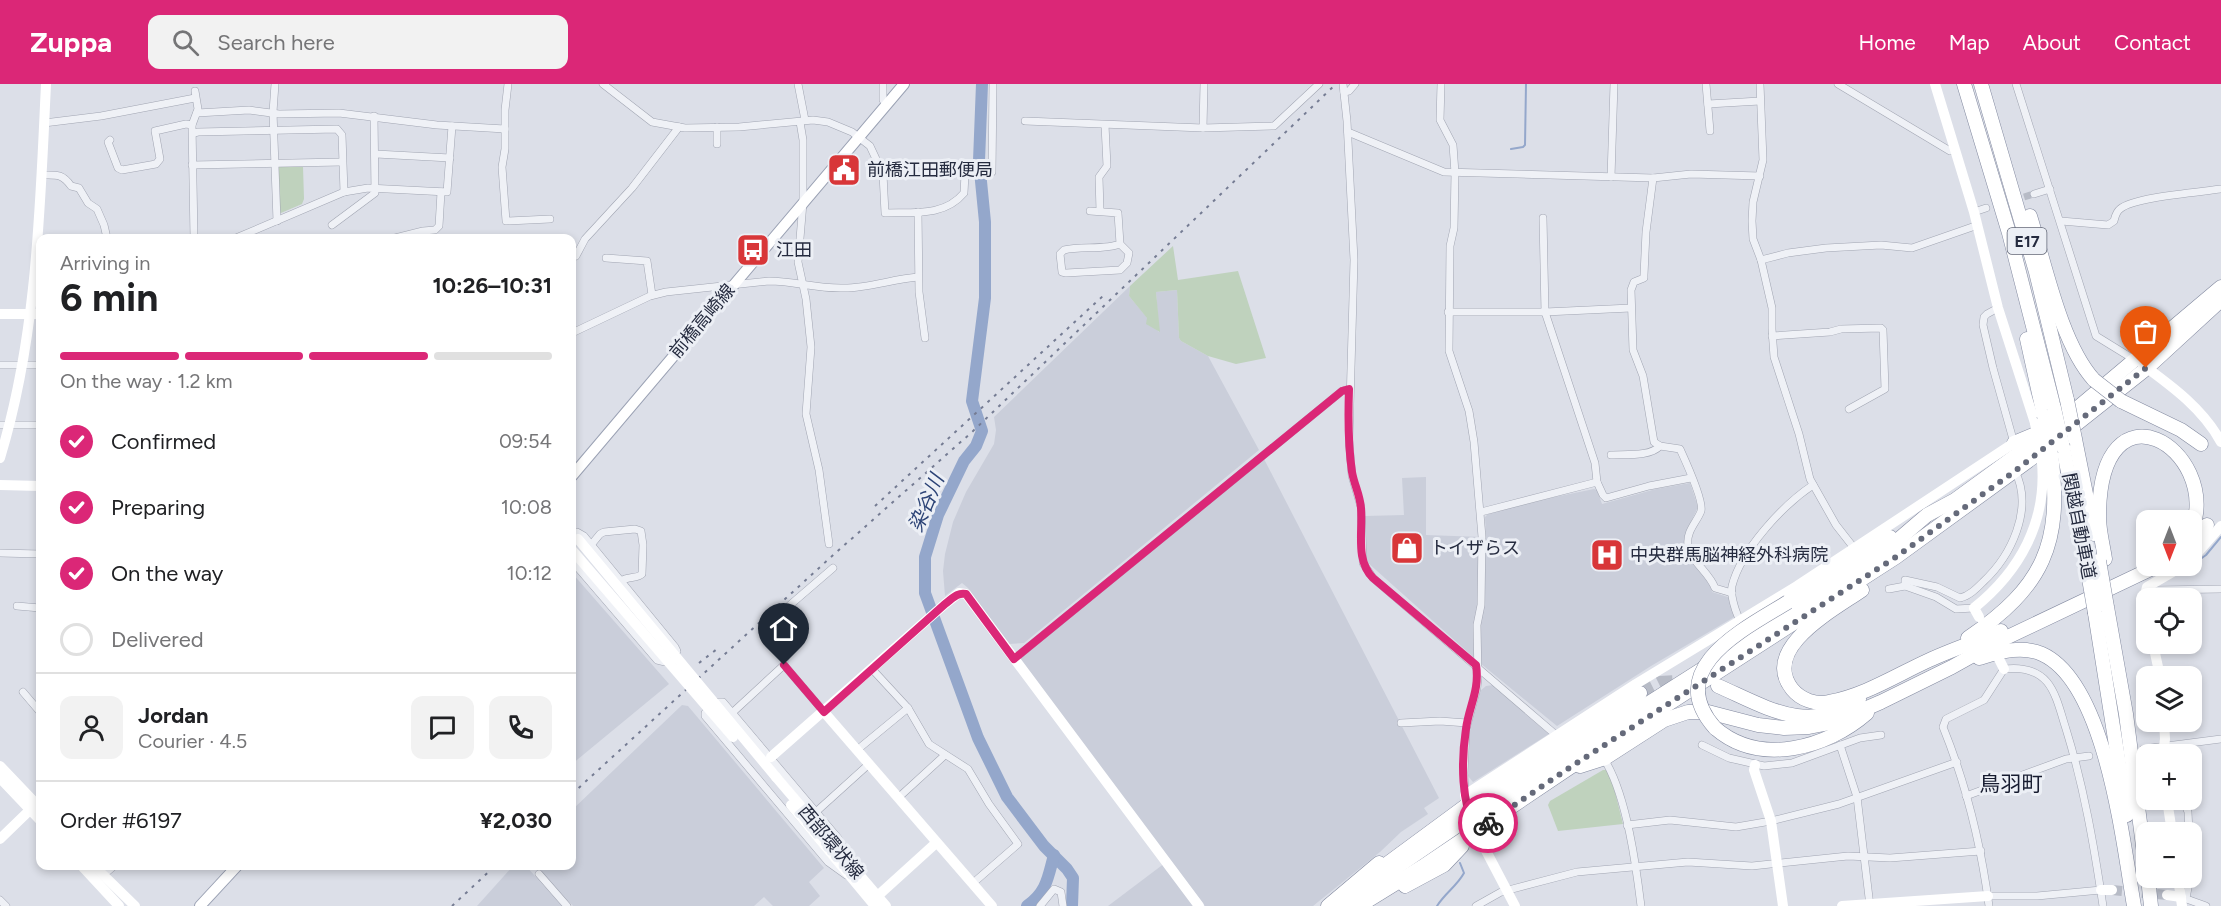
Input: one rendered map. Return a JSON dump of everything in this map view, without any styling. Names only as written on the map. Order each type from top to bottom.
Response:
[{"type":"highway","name":"E17","points":[[1964,84],[2010,233],[2017,295],[2045,416]]},
{"type":"highway","points":[[1982,84],[2004,135],[2067,333],[2081,364],[2094,381],[2121,401],[2190,435],[2205,456],[2188,445],[2166,436],[2143,438],[2131,443],[2119,453],[2108,471],[2099,516],[2097,562],[2105,608]]},
{"type":"highway","name":"関越自動車道","points":[[1982,84],[2036,272],[2067,400],[2058,450],[2097,562],[2126,714],[2140,822]]},
{"type":"highway","points":[[1881,702],[1854,725],[1833,736],[1813,744],[1789,749],[1765,749],[1741,744],[1726,737],[1715,728],[1704,713],[1699,695],[1706,663],[1726,641],[1856,556],[1955,500],[2021,454],[2066,417],[2141,364],[2221,287]]},
{"type":"highway","points":[[1364,902],[1896,557],[2015,471],[2141,364],[2221,300]]},
{"type":"highway","points":[[1951,650],[2007,609],[2023,592],[2042,562],[2052,533],[2058,450],[2045,416]]},
{"type":"highway","points":[[2014,443],[2033,436],[2066,417]]},
{"type":"highway","points":[[2202,515],[2209,497]]},
{"type":"highway","points":[[1340,906],[1358,885],[1467,806],[1850,575],[1927,515]]},
{"type":"highway","points":[[2202,531],[2217,521]]},
{"type":"highway","points":[[1896,557],[1884,573],[1799,636],[1791,646],[1785,662],[1785,673],[1789,685],[1796,693],[1811,701],[1831,702],[1873,687],[1951,650],[1999,632],[2136,566]]},
{"type":"highway","points":[[1569,768],[1597,761],[1664,720],[1688,712],[1708,712],[1758,725],[1794,728],[1835,722],[1881,702],[1953,667],[1995,642],[2136,576]]},
{"type":"highway","name":"関越自動車道","points":[[2105,608],[2136,906]]},
{"type":"highway","points":[[1953,667],[2004,651],[2022,650],[2042,654],[2059,666],[2074,683],[2097,732],[2109,770],[2136,906]]},
{"type":"highway","points":[[1718,686],[1779,714],[1803,717],[1824,715],[1841,710],[1873,687]]},
{"type":"highway","points":[[1328,906],[1467,806],[1640,693]]},
{"type":"highway","points":[[2149,888],[2151,906]]},
{"type":"street","points":[[38,234],[46,84]]},
{"type":"street","points":[[275,84],[273,112],[277,220]]},
{"type":"street","points":[[508,84],[502,173],[506,222],[550,219]]},
{"type":"street","points":[[603,84],[652,122],[679,127],[717,127],[802,121],[828,122],[860,137],[870,146],[883,174],[885,213],[942,210],[964,193],[965,174]]},
{"type":"street","points":[[798,84],[803,140],[803,203],[798,253],[811,347],[806,414],[821,479],[829,544]]},
{"type":"street","points":[[883,84],[883,100],[886,105]]},
{"type":"street","name":"前橋高崎線","points":[[576,471],[904,84]]},
{"type":"street","points":[[992,172],[993,84]]},
{"type":"street","points":[[1203,128],[1204,84]]},
{"type":"street","points":[[1025,122],[1203,128],[1274,126],[1319,84]]},
{"type":"street","points":[[1343,88],[1349,91],[1355,84]]},
{"type":"street","points":[[1441,84],[1440,120],[1453,145],[1455,173],[1454,228],[1450,246],[1449,351],[1469,411],[1481,512],[1481,605],[1477,625],[1477,688],[1467,723],[1464,773],[1470,835],[1515,906]]},
{"type":"street","points":[[1611,177],[1614,84]]},
{"type":"street","points":[[1706,84],[1710,130]]},
{"type":"street","points":[[1760,84],[1763,160],[1753,202],[1753,239],[1761,260],[1772,308],[1772,336],[1776,362],[1813,485],[1836,525],[1854,548]]},
{"type":"street","points":[[1838,84],[1950,151],[1956,151]]},
{"type":"street","points":[[1935,84],[1978,225],[1998,308],[2045,416]]},
{"type":"street","points":[[2016,84],[2096,336],[2141,364],[2184,396],[2221,442]]},
{"type":"street","points":[[1343,88],[1348,132],[1354,260],[1349,440],[1352,476],[1361,507],[1364,567],[1373,578],[1556,735]]},
{"type":"street","points":[[44,123],[101,116],[195,95],[197,114],[193,129],[192,165],[194,234]]},
{"type":"street","points":[[1708,104],[1760,101]]},
{"type":"street","points":[[197,114],[249,110],[279,114],[339,112],[452,126],[505,129]]},
{"type":"street","points":[[332,225],[373,195],[376,188],[374,116]]},
{"type":"street","points":[[110,140],[108,142],[117,168],[122,170],[156,164],[160,159],[154,131],[186,124],[198,132],[337,129],[342,135],[344,192]]},
{"type":"street","points":[[1100,211],[1099,177],[1107,166],[1105,124]]},
{"type":"street","points":[[245,234],[344,192],[363,188],[441,192],[448,190],[452,126]]},
{"type":"street","points":[[576,256],[585,239],[632,188],[679,127]]},
{"type":"street","points":[[717,127],[717,144]]},
{"type":"street","points":[[1348,132],[1444,172],[1653,178],[1691,174],[1760,176]]},
{"type":"street","points":[[375,154],[450,158]]},
{"type":"street","points":[[192,165],[342,162]]},
{"type":"street","points":[[40,175],[62,176],[70,185],[79,188],[88,203],[96,209],[106,234]]},
{"type":"street","points":[[1653,178],[1646,232],[1644,278],[1634,282],[1632,287],[1634,356],[1643,376],[1654,442],[1660,446],[1679,448],[1702,507],[1689,534],[1690,552],[1713,580],[1715,588],[1732,593]]},
{"type":"street","points":[[2034,194],[2050,189]]},
{"type":"street","points":[[2061,222],[2108,225],[2114,222],[2117,212],[2124,206],[2171,195],[2221,189]]},
{"type":"street","points":[[424,234],[439,226],[441,192]]},
{"type":"street","points":[[1974,212],[1986,208]]},
{"type":"street","points":[[1090,211],[1118,213],[1120,244],[1129,254],[1127,263],[1118,271],[1066,273],[1061,270],[1060,254],[1064,250],[1120,244]]},
{"type":"street","points":[[918,212],[918,277],[925,338]]},
{"type":"street","points":[[1543,218],[1545,312],[1595,463],[1597,482],[1603,495],[1606,498],[1649,486],[1691,478]]},
{"type":"street","points":[[1761,260],[1826,248],[1881,245],[1912,248],[1978,225]]},
{"type":"street","points":[[606,258],[647,261],[652,295]]},
{"type":"street","points":[[576,331],[652,295],[786,281],[803,285],[849,288],[918,277]]},
{"type":"street","points":[[0,458],[5,425],[24,365],[35,314],[36,286]]},
{"type":"street","points":[[1448,312],[1545,312],[1631,308]]},
{"type":"street","points":[[1467,806],[1556,735],[1741,622],[2014,443],[1983,326],[1987,314],[1998,308]]},
{"type":"street","points":[[0,314],[35,314]]},
{"type":"street","points":[[1772,336],[1830,332],[1841,329],[1881,328],[1883,330],[1885,389],[1849,409]]},
{"type":"street","points":[[0,365],[36,365]]},
{"type":"street","points":[[1014,659],[1342,391],[1349,389]]},
{"type":"street","points":[[5,425],[36,425]]},
{"type":"street","points":[[1611,455],[1648,453],[1657,450],[1660,446]]},
{"type":"street","points":[[1889,589],[1905,586],[1936,597],[1956,609],[1976,613],[2010,571],[2027,544],[2039,515],[2043,489],[2058,450]]},
{"type":"street","points":[[1905,586],[1905,580],[1909,580],[1937,587],[1963,598],[1978,587],[2002,562],[2018,527],[2020,500],[2015,471]]},
{"type":"street","points":[[1481,512],[1597,482]]},
{"type":"street","points":[[0,485],[36,486]]},
{"type":"street","points":[[1741,622],[1732,586],[1753,543],[1778,516],[1813,485]]},
{"type":"street","points":[[2202,544],[2217,521]]},
{"type":"street","points":[[591,545],[602,532],[640,531],[643,545],[642,574],[626,577],[621,581]]},
{"type":"street","points":[[576,535],[581,534],[591,545],[675,647],[675,653],[665,663],[657,660],[576,566]]},
{"type":"street","points":[[576,537],[773,779]]},
{"type":"street","points":[[0,553],[36,554]]},
{"type":"street","points":[[576,555],[773,779]]},
{"type":"street","points":[[2002,562],[2010,571]]},
{"type":"street","points":[[833,568],[786,610],[784,665],[992,906]]},
{"type":"street","points":[[2147,587],[2166,576]]},
{"type":"street","points":[[2147,587],[2157,590],[2221,589]]},
{"type":"street","points":[[771,757],[945,604],[959,593],[966,594],[1199,906]]},
{"type":"street","points":[[17,606],[36,608]]},
{"type":"street","points":[[1998,657],[2004,669]]},
{"type":"street","points":[[732,712],[784,665]]},
{"type":"street","points":[[873,669],[908,708],[929,744],[968,769],[989,804],[1018,844],[972,884]]},
{"type":"street","points":[[2004,669],[2030,670],[2047,682],[2054,694],[2075,757],[2106,890],[2103,906]]},
{"type":"street","points":[[1988,901],[1981,851],[1957,762],[1943,722],[1946,718],[1984,700],[2004,669]]},
{"type":"street","points":[[23,692],[36,707]]},
{"type":"street","points":[[843,854],[840,842],[817,811],[723,702],[720,701],[704,714],[828,862],[842,874],[849,875]]},
{"type":"street","points":[[858,750],[908,708]]},
{"type":"street","points":[[1401,723],[1440,721],[1467,723]]},
{"type":"street","points":[[1702,746],[1718,754],[1764,766],[1791,763],[1866,736],[1881,735]]},
{"type":"street","points":[[2197,744],[2221,739]]},
{"type":"street","points":[[1840,745],[1857,797],[1870,905]]},
{"type":"street","points":[[898,798],[945,755]]},
{"type":"street","points":[[1966,796],[2075,757],[2089,756]]},
{"type":"street","points":[[1627,825],[1670,820],[1736,827],[1770,822],[1824,808],[1957,762]]},
{"type":"street","points":[[817,811],[869,764]]},
{"type":"street","points":[[1607,764],[1616,784],[1627,825],[1637,867],[1641,906]]},
{"type":"street","points":[[1755,765],[1770,822],[1783,906]]},
{"type":"street","points":[[0,766],[36,805]]},
{"type":"street","points":[[0,778],[36,805]]},
{"type":"street","name":"西部環状線","points":[[773,779],[843,854],[875,902]]},
{"type":"street","name":"西部環状線","points":[[773,779],[849,875],[875,902],[886,906]]},
{"type":"street","points":[[0,839],[36,807]]},
{"type":"street","points":[[875,902],[936,843]]},
{"type":"street","points":[[1476,906],[1507,891],[1577,872],[1688,862],[1742,866],[1864,856],[1890,858],[1981,851]]},
{"type":"street","points":[[88,870],[131,905]]},
{"type":"street","points":[[96,870],[119,906]]},
{"type":"street","points":[[100,878],[109,870]]},
{"type":"street","points":[[200,906],[233,870]]},
{"type":"street","points":[[539,874],[567,906]]},
{"type":"street","points":[[1040,906],[1054,889],[1061,892],[1063,906]]},
{"type":"street","points":[[1842,906],[1988,901],[2106,890]]},
{"type":"street","points":[[2167,895],[2206,906]]},
{"type":"street","points":[[0,900],[6,906]]},
{"type":"shaded area","points":[[1130,286],[1129,296],[1159,332],[1156,292],[1177,290],[1179,338],[1208,356],[1259,450],[1024,643],[1009,644],[962,583],[945,596],[943,571],[953,522],[966,492],[994,444],[996,430],[994,417]]},
{"type":"shaded area","points":[[1264,459],[1439,798],[1424,808],[1428,814],[1401,832],[1313,906],[1205,906],[1018,660]]},
{"type":"shaded area","points":[[1426,477],[1426,535],[1482,537],[1486,537],[1485,517],[1488,514],[1535,501],[1594,489],[1597,490],[1602,504],[1656,489],[1690,483],[1698,507],[1685,541],[1709,579],[1712,592],[1731,598],[1736,616],[1651,666],[1557,726],[1480,663],[1367,562],[1365,516],[1404,515],[1402,478]]},
{"type":"shaded area","points":[[576,578],[669,684],[576,761]]},
{"type":"shaded area","points":[[1493,685],[1546,728],[1549,734],[1473,782],[1468,776],[1469,731],[1480,691],[1486,686]]},
{"type":"shaded area","points":[[682,705],[688,706],[824,868],[809,882],[820,896],[809,906],[773,906],[764,897],[754,906],[573,906],[539,870],[576,870],[576,806]]},
{"type":"shaded area","points":[[1165,863],[1196,906],[1108,906]]},
{"type":"shaded area","points":[[509,870],[530,870],[562,906],[477,906]]},
{"type":"green space","points":[[281,166],[303,167],[304,199],[302,204],[281,213],[278,212],[277,168]]},
{"type":"green space","points":[[1173,246],[1178,280],[1238,271],[1266,358],[1236,364],[1208,356],[1181,341],[1177,290],[1156,292],[1160,332],[1146,324],[1147,318],[1129,296],[1130,286]]},
{"type":"green space","points":[[1603,770],[1607,770],[1612,780],[1623,824],[1558,831],[1548,805],[1550,801]]},
{"type":"waterway","name":"染谷川","points":[[982,84],[979,161],[985,222],[985,298],[972,401],[982,431],[976,446],[964,461],[938,515],[925,557],[925,593],[978,738],[1007,797],[1044,846],[1073,878],[1072,906]]},
{"type":"waterway","points":[[1511,149],[1525,145],[1526,84]]},
{"type":"waterway","points":[[2202,558],[2221,537]]},
{"type":"waterway","points":[[1027,906],[1043,890],[1054,855]]},
{"type":"waterway","points":[[1437,906],[1464,873],[1460,863]]},
{"type":"tunnel","points":[[2014,200],[2034,194]]},
{"type":"tunnel","points":[[1640,693],[1660,683],[1689,681]]},
{"type":"tunnel","points":[[2130,751],[2136,750]]},
{"type":"tunnel","points":[[2112,890],[2167,895]]},
{"type":"railway","points":[[576,790],[831,557],[972,432],[1336,84]]},
{"type":"railway","points":[[875,506],[1104,295]]},
{"type":"railway","points":[[699,663],[717,649]]},
{"type":"railway","points":[[452,906],[491,870]]},
{"type":"way so far","points":[[1488,823],[1569,768],[1896,557],[2066,433],[2146,368]]},
{"type":"place","name":"前橋江田郵便局","points":[[844,170]]},
{"type":"place","name":"江田","points":[[753,250]]},
{"type":"place","name":"トイザらス","points":[[1407,548]]},
{"type":"place","name":"中央群馬脳神経外科病院","points":[[1607,555]]},
{"type":"district","name":"鳥羽町","points":[[2011,783]]},
{"type":"route","points":[[784,665],[824,712],[959,593],[966,594],[1014,659],[1342,391],[1349,389],[1352,476],[1360,498],[1364,567],[1373,578],[1476,665],[1477,688],[1466,729],[1464,784],[1468,812],[1476,831],[1488,823]]}]
